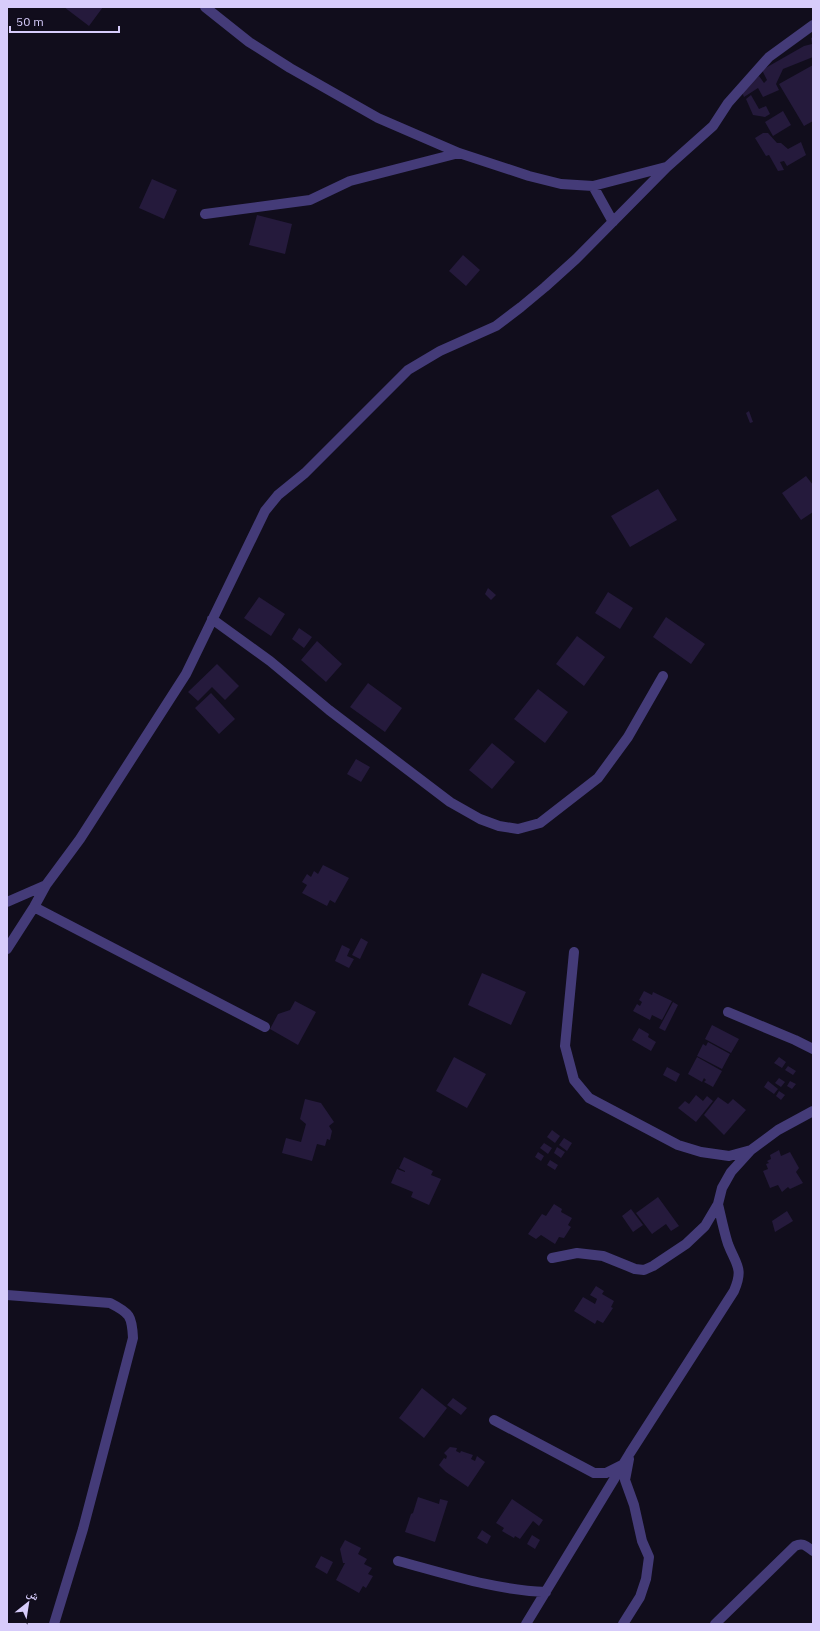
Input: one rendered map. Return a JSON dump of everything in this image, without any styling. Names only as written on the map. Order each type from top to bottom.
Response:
[{"type":"street","points":[[205,7],[249,42],[290,68],[378,118],[459,153],[536,178],[561,184],[593,186],[667,167]]},
{"type":"street","points":[[7,948],[34,908],[46,885],[80,839],[186,674],[266,511],[278,495],[305,473],[408,370],[440,351],[496,326],[521,307],[576,259],[667,167],[713,126],[728,103],[769,57],[813,25]]},
{"type":"street","points":[[205,214],[310,200],[350,181],[459,153]]},
{"type":"street","points":[[593,186],[613,222]]},
{"type":"street","points":[[212,619],[270,661],[330,710],[450,802],[480,819],[499,826],[518,829],[540,823],[598,778],[628,737],[664,676]]},
{"type":"street","points":[[7,902],[46,885]]},
{"type":"street","points":[[34,908],[265,1027]]},
{"type":"street","points":[[574,952],[565,1046],[574,1080],[589,1098],[678,1145],[701,1152],[729,1156],[751,1150]]},
{"type":"street","points":[[728,1012],[813,1049]]},
{"type":"street","points":[[552,1258],[577,1253],[603,1256],[635,1269],[644,1270],[653,1266],[686,1244],[705,1226],[718,1204],[722,1188],[731,1172],[751,1150],[778,1130],[813,1111]]},
{"type":"street","points":[[526,1624],[630,1453],[734,1291],[740,1278],[738,1264],[728,1244],[718,1204]]},
{"type":"street","points":[[7,1295],[110,1303],[124,1310],[132,1321],[133,1338],[84,1529],[54,1624]]},
{"type":"street","points":[[494,1420],[594,1472],[606,1473],[624,1464]]},
{"type":"street","points":[[623,1624],[640,1597],[646,1579],[649,1556],[642,1541],[634,1505],[625,1480],[630,1453]]},
{"type":"street","points":[[715,1624],[795,1546],[800,1544],[805,1545],[813,1551]]},
{"type":"street","points":[[398,1561],[487,1585],[520,1591],[546,1592]]},
{"type":"building","points":[[64,7],[103,7],[89,26]]},
{"type":"building","points":[[813,37],[813,57],[783,69],[776,84],[779,90],[763,97],[758,88],[744,97],[741,90],[746,85],[759,76],[764,83],[767,80],[762,70],[804,46],[812,44],[811,38]]},
{"type":"building","points":[[813,65],[813,121],[804,126],[779,84]]},
{"type":"building","points":[[751,95],[759,109],[766,106],[770,114],[765,117],[753,115],[746,99]]},
{"type":"building","points":[[783,111],[791,125],[773,136],[765,122]]},
{"type":"building","points":[[763,133],[768,133],[777,143],[781,143],[788,149],[801,142],[806,155],[787,166],[784,161],[780,162],[784,170],[778,171],[769,155],[766,156],[755,138]]},
{"type":"building","points":[[152,179],[177,190],[164,219],[139,208]]},
{"type":"building","points":[[257,215],[292,224],[285,254],[249,245]]},
{"type":"building","points":[[463,255],[480,270],[466,286],[449,271]]},
{"type":"building","points":[[749,411],[753,422],[750,423],[746,413]]},
{"type":"building","points":[[806,476],[813,485],[813,512],[801,520],[782,493]]},
{"type":"building","points":[[658,489],[677,520],[630,547],[611,516]]},
{"type":"building","points":[[488,588],[496,595],[491,600],[485,594]]},
{"type":"building","points":[[608,592],[633,608],[620,629],[595,613]]},
{"type":"building","points":[[259,597],[285,614],[271,636],[244,618]]},
{"type":"building","points":[[666,617],[705,644],[691,664],[653,637]]},
{"type":"building","points":[[299,628],[312,637],[304,648],[292,639]]},
{"type":"building","points":[[577,636],[605,657],[584,686],[556,664]]},
{"type":"building","points":[[317,641],[342,664],[326,682],[301,660]]},
{"type":"building","points":[[217,664],[239,686],[225,700],[212,687],[198,701],[188,692]]},
{"type":"building","points":[[368,683],[402,708],[385,732],[350,707]]},
{"type":"building","points":[[538,689],[568,712],[545,743],[514,719]]},
{"type":"building","points":[[211,693],[235,719],[219,734],[195,708]]},
{"type":"building","points":[[492,743],[515,762],[492,789],[469,770]]},
{"type":"building","points":[[356,759],[370,767],[361,782],[347,774]]},
{"type":"building","points":[[323,865],[349,878],[335,903],[330,900],[327,906],[302,893],[307,885],[302,882],[307,874],[311,877],[314,871],[318,874]]},
{"type":"building","points":[[361,938],[368,942],[360,959],[352,955]]},
{"type":"building","points":[[342,945],[350,949],[347,956],[354,959],[349,968],[335,961]]},
{"type":"building","points":[[482,973],[526,992],[511,1025],[468,1005]]},
{"type":"building","points":[[644,991],[652,995],[653,992],[672,1001],[662,1020],[652,1015],[650,1020],[633,1011],[637,1004],[640,1006],[642,1002],[639,1000]]},
{"type":"building","points":[[295,1001],[316,1012],[298,1045],[270,1029],[278,1014],[290,1010]]},
{"type":"building","points":[[673,1002],[678,1005],[665,1031],[659,1028]]},
{"type":"building","points":[[712,1025],[739,1039],[731,1053],[705,1039]]},
{"type":"building","points":[[639,1028],[649,1034],[648,1037],[656,1042],[651,1051],[632,1040]]},
{"type":"building","points":[[708,1042],[730,1054],[722,1069],[697,1056],[703,1044],[706,1046]]},
{"type":"building","points":[[454,1057],[486,1074],[467,1108],[436,1091]]},
{"type":"building","points":[[697,1057],[722,1071],[713,1087],[704,1082],[706,1080],[704,1078],[702,1082],[688,1074]]},
{"type":"building","points":[[779,1057],[786,1062],[782,1068],[774,1063]]},
{"type":"building","points":[[788,1066],[796,1071],[793,1075],[785,1070]]},
{"type":"building","points":[[667,1067],[680,1074],[676,1082],[663,1075]]},
{"type":"building","points":[[779,1078],[785,1082],[781,1087],[775,1083]]},
{"type":"building","points":[[768,1081],[778,1089],[774,1094],[764,1087]]},
{"type":"building","points":[[790,1081],[796,1084],[792,1089],[787,1086]]},
{"type":"building","points":[[779,1091],[785,1095],[781,1100],[776,1096]]},
{"type":"building","points":[[696,1095],[703,1101],[707,1096],[713,1101],[696,1122],[678,1108],[685,1101],[689,1104]]},
{"type":"building","points":[[718,1097],[728,1104],[733,1099],[746,1110],[724,1135],[704,1115]]},
{"type":"building","points":[[305,1099],[321,1103],[334,1122],[329,1126],[332,1131],[330,1140],[327,1139],[325,1146],[317,1144],[312,1161],[282,1153],[286,1138],[301,1142],[306,1124],[300,1119]]},
{"type":"building","points":[[552,1130],[560,1136],[555,1143],[547,1137]]},
{"type":"building","points":[[564,1138],[572,1143],[567,1151],[559,1145]]},
{"type":"building","points":[[544,1143],[552,1148],[548,1154],[540,1148]]},
{"type":"building","points":[[557,1147],[565,1152],[561,1158],[554,1153]]},
{"type":"building","points":[[779,1150],[781,1156],[790,1152],[799,1168],[796,1172],[803,1183],[790,1189],[788,1187],[782,1192],[778,1185],[770,1188],[763,1171],[768,1169],[766,1164],[769,1163],[767,1161],[771,1159],[770,1155]]},
{"type":"building","points":[[538,1152],[544,1156],[541,1161],[535,1157]]},
{"type":"building","points":[[404,1157],[433,1171],[431,1175],[441,1179],[429,1205],[411,1197],[413,1192],[391,1183],[397,1169],[405,1172],[399,1168]]},
{"type":"building","points":[[550,1160],[558,1165],[555,1170],[547,1165]]},
{"type":"building","points":[[658,1197],[679,1226],[671,1231],[666,1224],[652,1234],[636,1213]]},
{"type":"building","points":[[554,1204],[562,1209],[561,1212],[572,1218],[568,1225],[571,1227],[564,1238],[559,1237],[555,1244],[541,1235],[536,1239],[528,1234],[542,1214],[546,1216]]},
{"type":"building","points":[[631,1209],[643,1225],[633,1232],[622,1216]]},
{"type":"building","points":[[787,1211],[793,1221],[775,1232],[772,1221]]},
{"type":"building","points":[[596,1286],[604,1291],[602,1294],[614,1301],[611,1307],[613,1308],[603,1323],[597,1320],[595,1324],[574,1311],[583,1297],[595,1304],[597,1299],[590,1295]]},
{"type":"building","points":[[422,1388],[447,1408],[424,1438],[399,1418]]},
{"type":"building","points":[[453,1398],[467,1408],[461,1415],[447,1405]]},
{"type":"building","points":[[450,1447],[457,1448],[456,1451],[460,1453],[461,1451],[473,1455],[471,1459],[475,1461],[477,1456],[485,1462],[468,1487],[446,1472],[439,1465],[444,1458],[446,1459],[447,1456],[444,1453]]},
{"type":"building","points":[[418,1497],[439,1504],[440,1499],[448,1501],[435,1542],[405,1532]]},
{"type":"building","points":[[512,1499],[543,1520],[539,1526],[533,1521],[520,1539],[515,1536],[514,1538],[502,1531],[504,1528],[496,1523]]},
{"type":"building","points":[[482,1530],[491,1536],[487,1544],[477,1538]]},
{"type":"building","points":[[532,1535],[540,1540],[535,1549],[527,1544]]},
{"type":"building","points":[[345,1540],[361,1548],[358,1554],[367,1559],[364,1564],[372,1568],[368,1574],[373,1576],[366,1588],[363,1586],[359,1593],[336,1580],[345,1563],[343,1563],[340,1549]]},
{"type":"building","points":[[321,1556],[333,1562],[327,1574],[315,1567]]}]
